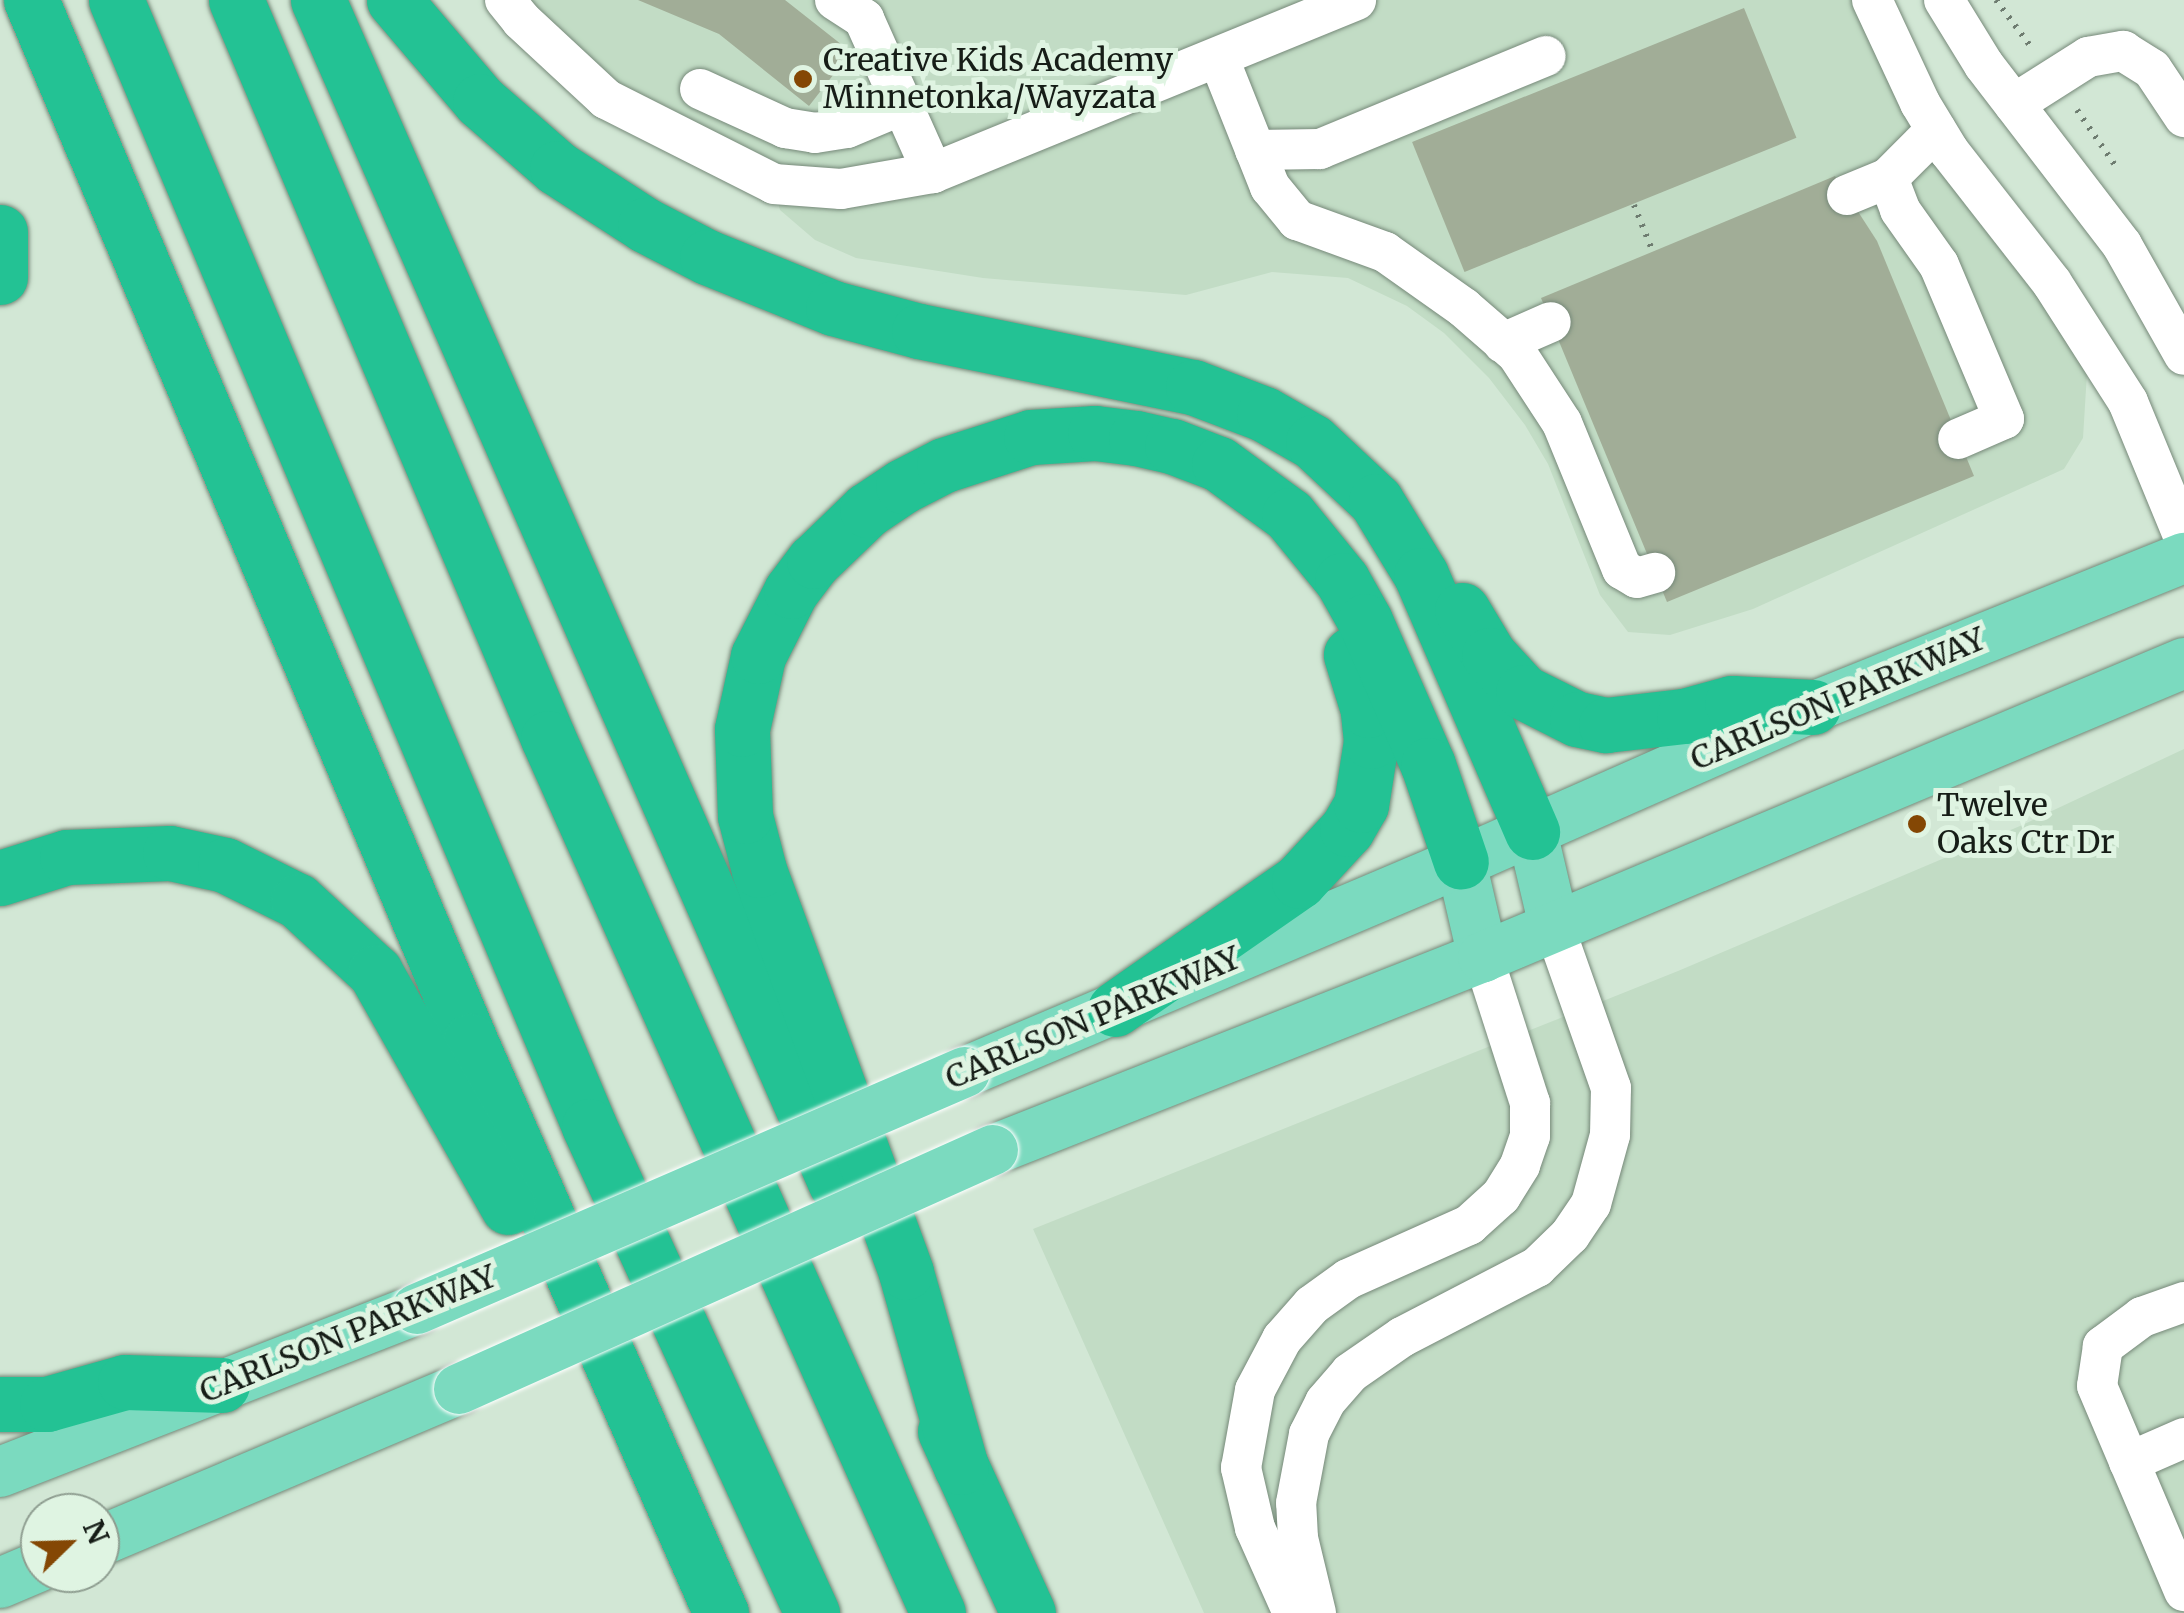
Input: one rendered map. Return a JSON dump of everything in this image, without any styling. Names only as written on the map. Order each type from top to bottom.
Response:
[{"type":"highway","points":[[31,0],[470,1041],[718,1613]]},
{"type":"highway","points":[[116,0],[589,1126],[812,1613]]},
{"type":"highway","points":[[236,0],[548,738],[938,1613]]},
{"type":"highway","points":[[318,0],[642,749],[1028,1613]]},
{"type":"highway","points":[[394,0],[442,60],[519,136],[604,200],[671,240],[751,278],[834,308],[920,331],[1193,387],[1264,414],[1313,442],[1376,501],[1421,576],[1532,832]]},
{"type":"highway","points":[[0,232],[0,277]]},
{"type":"highway","points":[[961,1466],[906,1272],[759,870],[745,816],[742,730],[758,656],[791,591],[814,561],[867,510],[944,464],[1031,438],[1094,433],[1172,446],[1218,464],[1262,492],[1307,535],[1365,621],[1445,807],[1461,862]]},
{"type":"highway","points":[[1391,523],[1460,607],[1489,656],[1523,692],[1548,708],[1606,726],[1670,718],[1732,703],[1813,706]]},
{"type":"highway","points":[[1114,1009],[1299,881],[1327,854],[1362,806],[1369,776],[1368,710],[1307,535]]},
{"type":"highway","points":[[0,878],[67,857],[170,852],[225,864],[261,880],[298,900],[334,930],[374,972],[406,1022],[508,1206],[718,1613]]},
{"type":"highway","points":[[0,1404],[48,1404],[125,1382],[222,1385]]},
{"type":"main road","name":"CARLSON PARKWAY","points":[[0,1472],[417,1309],[1532,832],[1813,706],[2184,558]]},
{"type":"main road","points":[[120,1532],[459,1389],[993,1150],[1483,957],[2184,664]]},
{"type":"main road","points":[[1532,832],[1554,926]]},
{"type":"main road","points":[[1461,862],[1483,957]]},
{"type":"street","points":[[506,0],[521,20],[606,99],[774,184],[841,189],[933,173],[1356,0]]},
{"type":"street","points":[[835,0],[864,19],[933,173]]},
{"type":"street","points":[[1872,0],[1936,130],[2052,283],[2128,402],[2184,538]]},
{"type":"street","points":[[1944,0],[2014,104],[2122,245],[2184,355]]},
{"type":"street","points":[[2014,104],[2088,57],[2123,51],[2152,68],[2184,117]]},
{"type":"street","points":[[1255,150],[1320,148],[1546,56]]},
{"type":"street","points":[[1218,59],[1270,186],[1297,220],[1385,252],[1464,308],[1517,354],[1562,424],[1622,569],[1637,578],[1655,573]]},
{"type":"street","points":[[700,89],[785,128],[815,133],[848,128],[902,105]]},
{"type":"street","points":[[1848,196],[1888,178],[1936,130]]},
{"type":"street","points":[[1888,178],[1900,210],[1939,266],[2004,419],[1958,438]]},
{"type":"street","points":[[1503,343],[1551,322]]},
{"type":"street","points":[[1316,1613],[1298,1538],[1296,1503],[1309,1434],[1325,1402],[1350,1373],[1402,1337],[1538,1266],[1570,1235],[1591,1204],[1610,1135],[1611,1088],[1554,926]]},
{"type":"street","points":[[1293,1613],[1255,1528],[1241,1468],[1255,1390],[1282,1340],[1312,1306],[1348,1279],[1469,1224],[1501,1196],[1520,1165],[1530,1136],[1530,1103],[1483,957]]},
{"type":"street","points":[[2184,1302],[2142,1317],[2103,1346],[2096,1386],[2184,1591]]},
{"type":"street","points":[[2129,1462],[2184,1438]]},
{"type":"path","points":[[1634,205],[1654,252]]},
{"type":"shaded area","points":[[505,0],[1872,0],[2089,340],[2083,438],[2064,469],[1753,609],[1670,635],[1628,632],[1600,595],[1548,464],[1525,425],[1489,378],[1444,333],[1407,306],[1348,278],[1272,272],[1186,295],[983,278],[856,258],[815,240],[780,210],[773,184],[606,99]]},
{"type":"shaded area","points":[[2184,749],[2184,1613],[1204,1613],[1033,1229],[1678,971],[2020,826]]},
{"type":"building","name":"Creative Kids Academy Minnetonka/Wayzata","points":[[638,0],[785,0],[851,52],[809,106],[719,34]]},
{"type":"building","points":[[1744,8],[1796,138],[1465,272],[1412,142]]},
{"type":"building","points":[[1835,176],[1877,241],[1974,476],[1667,602],[1541,298]]},
{"type":"place","name":"Creative Kids Academy Minnetonka/Wayzata","points":[[803,79]]},
{"type":"place","name":"Twelve Oaks Ctr Dr","points":[[1917,824]]}]
